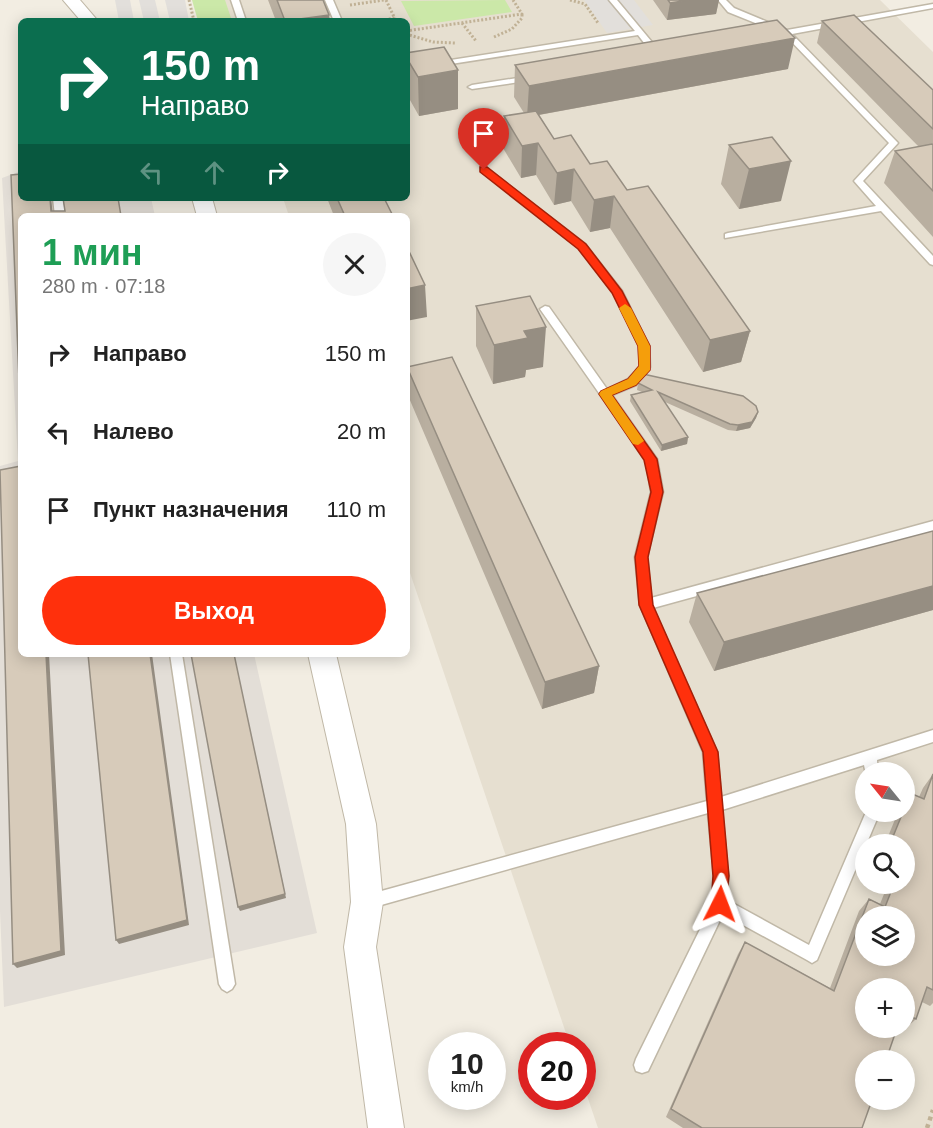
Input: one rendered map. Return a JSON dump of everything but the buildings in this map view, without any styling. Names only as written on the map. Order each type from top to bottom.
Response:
[{"type":"street","points":[[71,0],[87,18]]},
{"type":"street","points":[[323,657],[361,824],[367,902],[360,947],[386,1128]]},
{"type":"lane","points":[[235,0],[241,18]]},
{"type":"lane","points":[[329,0],[337,18]]},
{"type":"lane","points":[[613,0],[660,58]]},
{"type":"lane","points":[[722,0],[730,10],[787,33],[894,143],[858,181],[933,262]]},
{"type":"lane","points":[[764,37],[933,6]]},
{"type":"lane","points":[[410,68],[639,33]]},
{"type":"lane","points":[[649,60],[672,56]]},
{"type":"lane","points":[[472,87],[543,76]]},
{"type":"lane","points":[[484,170],[582,246],[617,291],[644,346],[645,367],[632,382],[605,394]]},
{"type":"lane","points":[[728,236],[883,208]]},
{"type":"lane","points":[[545,309],[651,459],[657,492],[641,557],[646,605],[710,752],[721,876],[720,904],[642,1065]]},
{"type":"lane","points":[[646,605],[933,526]]},
{"type":"lane","points":[[176,657],[227,984]]},
{"type":"lane","points":[[367,902],[716,805],[933,736]]},
{"type":"lane","points":[[870,757],[870,762]]},
{"type":"lane","points":[[720,904],[812,955],[869,822]]},
{"type":"path","points":[[189,0],[194,18]]},
{"type":"path","points":[[349,6],[385,0],[395,18]]},
{"type":"path","points":[[490,38],[512,29],[522,18],[513,0]]},
{"type":"path","points":[[410,30],[522,14]]},
{"type":"path","points":[[462,23],[476,42],[483,40]]},
{"type":"path","points":[[927,1128],[933,1110]]},
{"type":"shaded area","points":[[115,0],[130,0],[133,18],[118,18]]},
{"type":"shaded area","points":[[139,0],[155,0],[159,18],[143,18]]},
{"type":"shaded area","points":[[165,0],[185,0],[188,18],[169,18]]},
{"type":"shaded area","points":[[220,0],[880,0],[933,52],[933,1128],[598,1128],[592,1110],[596,1110],[596,1032],[566,1032],[410,573],[410,213],[288,213],[284,201],[410,201],[410,18],[225,18]]},
{"type":"shaded area","points":[[584,0],[634,0],[653,25],[607,33]]},
{"type":"shaded area","points":[[18,172],[18,201],[152,201],[154,213],[18,213],[18,461],[2,178]]},
{"type":"shaded area","points":[[18,461],[18,657],[255,657],[317,933],[4,1007],[0,911],[0,466]]},
{"type":"green space","points":[[192,0],[225,0],[231,18],[197,18]]},
{"type":"green space","points":[[505,0],[512,12],[414,26],[401,1]]},
{"type":"slow traffic","points":[[625,308],[644,346],[645,367],[632,382],[605,394],[638,441]]},
{"type":"route","points":[[484,170],[582,246],[617,291],[644,346],[645,367],[632,382],[605,394],[651,459],[657,492],[641,557],[646,605],[710,752],[721,876],[720,904]]}]
